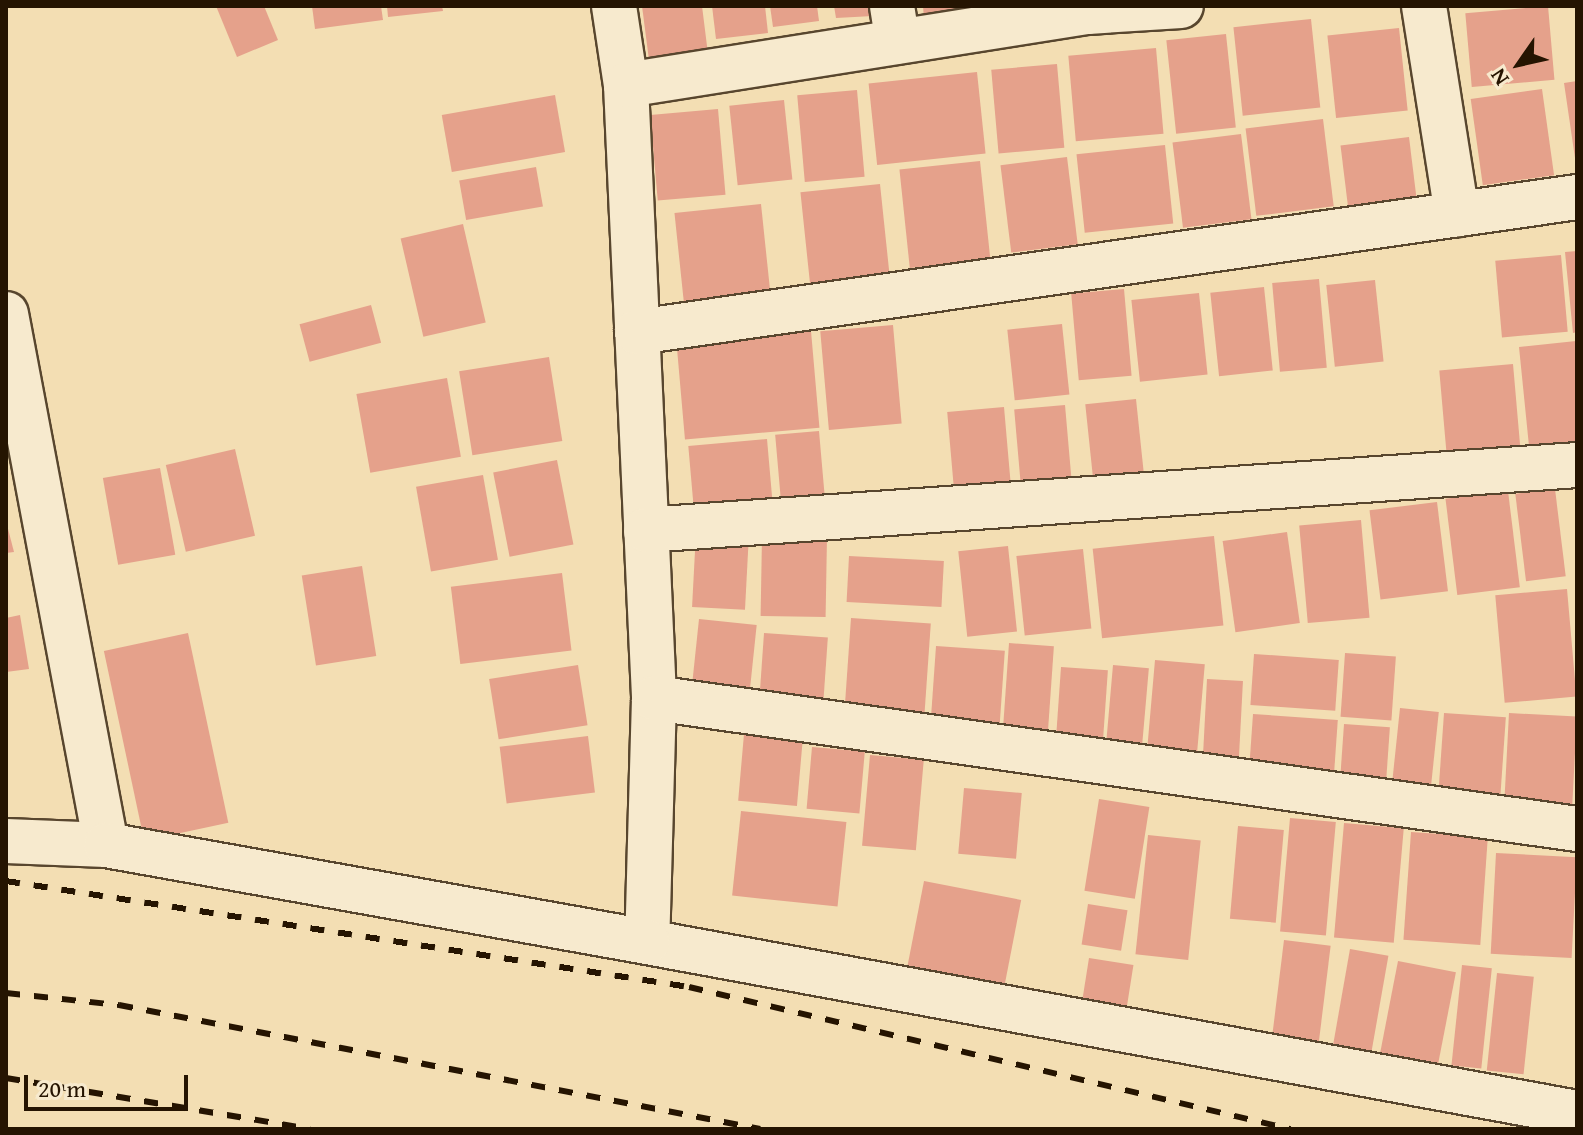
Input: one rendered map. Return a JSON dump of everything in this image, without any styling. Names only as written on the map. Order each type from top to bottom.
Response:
[{"type":"street","points":[[614,6],[626,85],[654,698],[647,942]]},
{"type":"street","points":[[626,85],[895,24],[1181,6]]},
{"type":"street","points":[[1424,6],[1457,214]]},
{"type":"street","points":[[637,332],[1577,197]]},
{"type":"street","points":[[6,314],[106,845]]},
{"type":"street","points":[[646,530],[1577,465]]},
{"type":"street","points":[[654,698],[1577,829]]},
{"type":"street","points":[[6,841],[106,845],[1577,1113]]},
{"type":"building","points":[[216,6],[264,6],[278,40],[237,57]]},
{"type":"building","points":[[312,6],[381,6],[383,20],[315,29]]},
{"type":"building","points":[[387,6],[442,6],[443,11],[388,17]]},
{"type":"building","points":[[642,6],[702,6],[708,54],[649,60]]},
{"type":"building","points":[[712,6],[765,6],[768,33],[716,39]]},
{"type":"building","points":[[770,6],[817,6],[819,21],[773,27]]},
{"type":"building","points":[[834,6],[872,6],[873,16],[836,18]]},
{"type":"building","points":[[923,6],[957,6],[958,14],[924,19]]},
{"type":"building","points":[[1548,6],[1554,80],[1472,87],[1465,13]]},
{"type":"building","points":[[1311,19],[1320,108],[1243,116],[1233,27]]},
{"type":"building","points":[[1399,28],[1408,111],[1336,118],[1327,36]]},
{"type":"building","points":[[1226,34],[1236,127],[1176,134],[1166,40]]},
{"type":"building","points":[[1156,48],[1163,134],[1076,141],[1068,56]]},
{"type":"building","points":[[1057,64],[1064,148],[999,153],[991,70]]},
{"type":"building","points":[[977,72],[986,154],[877,165],[869,83]]},
{"type":"building","points":[[1577,81],[1577,158],[1575,158],[1564,83]]},
{"type":"building","points":[[1542,89],[1554,175],[1483,185],[1471,99]]},
{"type":"building","points":[[857,90],[865,177],[805,182],[797,95]]},
{"type":"building","points":[[555,95],[565,152],[452,172],[442,115]]},
{"type":"building","points":[[784,100],[792,180],[738,185],[729,106]]},
{"type":"building","points":[[718,109],[725,195],[658,201],[650,115]]},
{"type":"building","points":[[1323,119],[1334,206],[1256,216],[1246,129]]},
{"type":"building","points":[[1241,134],[1251,219],[1183,228],[1173,142]]},
{"type":"building","points":[[1409,137],[1417,204],[1349,212],[1341,145]]},
{"type":"building","points":[[1165,145],[1173,224],[1085,233],[1076,154]]},
{"type":"building","points":[[1067,157],[1078,244],[1011,253],[1000,165]]},
{"type":"building","points":[[980,161],[990,259],[910,268],[899,169]]},
{"type":"building","points":[[536,167],[543,206],[466,220],[459,181]]},
{"type":"building","points":[[880,184],[891,284],[811,293],[800,192]]},
{"type":"building","points":[[761,204],[770,294],[684,303],[674,213]]},
{"type":"building","points":[[463,224],[486,322],[423,337],[401,238]]},
{"type":"building","points":[[1577,251],[1577,332],[1573,333],[1565,252]]},
{"type":"building","points":[[1561,255],[1568,332],[1502,337],[1495,261]]},
{"type":"building","points":[[1319,279],[1327,368],[1280,372],[1272,283]]},
{"type":"building","points":[[1375,280],[1384,362],[1335,367],[1326,285]]},
{"type":"building","points":[[1264,287],[1273,371],[1219,376],[1210,293]]},
{"type":"building","points":[[1124,289],[1132,376],[1079,380],[1071,294]]},
{"type":"building","points":[[1199,293],[1208,375],[1140,382],[1131,300]]},
{"type":"building","points":[[371,305],[381,343],[310,362],[300,324]]},
{"type":"building","points":[[1062,324],[1069,395],[1015,400],[1007,330]]},
{"type":"building","points":[[893,325],[902,424],[829,430],[820,331]]},
{"type":"building","points":[[811,331],[819,428],[685,439],[677,343]]},
{"type":"building","points":[[1576,341],[1577,453],[1530,456],[1519,347]]},
{"type":"building","points":[[549,357],[562,441],[472,455],[459,371]]},
{"type":"building","points":[[1513,364],[1521,461],[1448,467],[1439,370]]},
{"type":"building","points":[[447,378],[461,457],[370,473],[356,394]]},
{"type":"building","points":[[1136,399],[1145,481],[1094,486],[1085,404]]},
{"type":"building","points":[[1065,405],[1072,484],[1021,488],[1014,409]]},
{"type":"building","points":[[1004,407],[1012,495],[955,500],[947,412]]},
{"type":"building","points":[[819,431],[825,499],[781,503],[775,435]]},
{"type":"building","points":[[767,439],[773,507],[694,514],[688,446]]},
{"type":"building","points":[[235,449],[255,536],[186,552],[166,465]]},
{"type":"building","points":[[557,460],[573,544],[510,557],[493,472]]},
{"type":"building","points":[[160,468],[175,555],[118,565],[103,478]]},
{"type":"building","points":[[483,475],[498,560],[431,572],[416,487]]},
{"type":"building","points":[[1555,489],[1566,576],[1526,581],[1515,494]]},
{"type":"building","points":[[1508,491],[1520,587],[1457,595],[1445,499]]},
{"type":"building","points":[[1437,502],[1448,591],[1380,600],[1370,510]]},
{"type":"building","points":[[1361,520],[1370,618],[1308,623],[1299,525]]},
{"type":"building","points":[[6,521],[14,552],[6,553]]},
{"type":"building","points":[[696,532],[749,535],[745,610],[692,607]]},
{"type":"building","points":[[1287,532],[1300,623],[1235,632],[1223,541]]},
{"type":"building","points":[[762,536],[827,537],[826,617],[761,616]]},
{"type":"building","points":[[1214,536],[1223,626],[1102,638],[1093,549]]},
{"type":"building","points":[[1008,546],[1017,632],[967,637],[958,551]]},
{"type":"building","points":[[1083,549],[1091,629],[1025,636],[1016,556]]},
{"type":"building","points":[[849,556],[944,561],[941,607],[847,602]]},
{"type":"building","points":[[362,566],[376,656],[316,665],[302,576]]},
{"type":"building","points":[[562,573],[572,650],[460,664],[451,587]]},
{"type":"building","points":[[1567,589],[1576,697],[1505,703],[1495,595]]},
{"type":"building","points":[[20,615],[29,669],[6,672],[6,618]]},
{"type":"building","points":[[851,618],[931,624],[924,717],[844,712]]},
{"type":"building","points":[[699,619],[757,625],[749,700],[691,694]]},
{"type":"building","points":[[188,633],[228,823],[144,841],[104,651]]},
{"type":"building","points":[[764,633],[828,637],[823,701],[760,697]]},
{"type":"building","points":[[1009,643],[1054,646],[1047,741],[1002,738]]},
{"type":"building","points":[[936,646],[1005,651],[999,729],[931,724]]},
{"type":"building","points":[[1345,653],[1396,657],[1391,720],[1341,717]]},
{"type":"building","points":[[1254,654],[1339,660],[1335,711],[1250,705]]},
{"type":"building","points":[[1155,660],[1205,664],[1196,763],[1146,759]]},
{"type":"building","points":[[578,665],[588,725],[499,739],[489,679]]},
{"type":"building","points":[[1113,665],[1149,668],[1141,756],[1105,753]]},
{"type":"building","points":[[1061,667],[1108,670],[1102,754],[1055,751]]},
{"type":"building","points":[[1207,679],[1243,681],[1239,757],[1203,755]]},
{"type":"building","points":[[1400,708],[1439,712],[1430,798],[1391,794]]},
{"type":"building","points":[[1444,713],[1506,717],[1500,805],[1438,801]]},
{"type":"building","points":[[1509,713],[1577,717],[1572,808],[1504,805]]},
{"type":"building","points":[[1253,714],[1338,720],[1334,779],[1249,773]]},
{"type":"building","points":[[1344,724],[1390,727],[1385,793],[1339,790]]},
{"type":"building","points":[[744,734],[803,739],[797,806],[738,801]]},
{"type":"building","points":[[588,736],[595,793],[507,803],[500,747]]},
{"type":"building","points":[[812,747],[865,752],[859,813],[807,809]]},
{"type":"building","points":[[870,755],[924,760],[916,850],[862,846]]},
{"type":"building","points":[[964,788],[1022,793],[1016,859],[958,854]]},
{"type":"building","points":[[1099,799],[1149,807],[1135,899],[1084,891]]},
{"type":"building","points":[[741,811],[846,822],[838,907],[732,896]]},
{"type":"building","points":[[1290,818],[1336,822],[1326,936],[1280,932]]},
{"type":"building","points":[[1344,823],[1404,828],[1394,943],[1334,938]]},
{"type":"building","points":[[1238,826],[1284,830],[1276,923],[1230,919]]},
{"type":"building","points":[[1411,832],[1488,837],[1480,945],[1403,940]]},
{"type":"building","points":[[1148,835],[1201,841],[1188,960],[1135,954]]},
{"type":"building","points":[[1496,853],[1577,857],[1572,958],[1491,954]]},
{"type":"building","points":[[924,881],[1021,900],[1005,984],[908,965]]},
{"type":"building","points":[[1088,904],[1128,910],[1121,951],[1082,944]]},
{"type":"building","points":[[1284,940],[1331,946],[1318,1047],[1272,1041]]},
{"type":"building","points":[[1350,949],[1388,956],[1370,1059],[1332,1052]]},
{"type":"building","points":[[1089,958],[1133,965],[1125,1015],[1081,1008]]},
{"type":"building","points":[[1398,961],[1456,972],[1436,1072],[1379,1061]]},
{"type":"building","points":[[1462,965],[1492,968],[1481,1069],[1451,1065]]},
{"type":"building","points":[[1497,973],[1534,977],[1524,1074],[1487,1070]]},
{"type":"railway","points":[[6,881],[689,987],[1290,1129]]},
{"type":"railway","points":[[6,993],[119,1005],[760,1129]]},
{"type":"railway","points":[[6,1078],[310,1129]]}]
